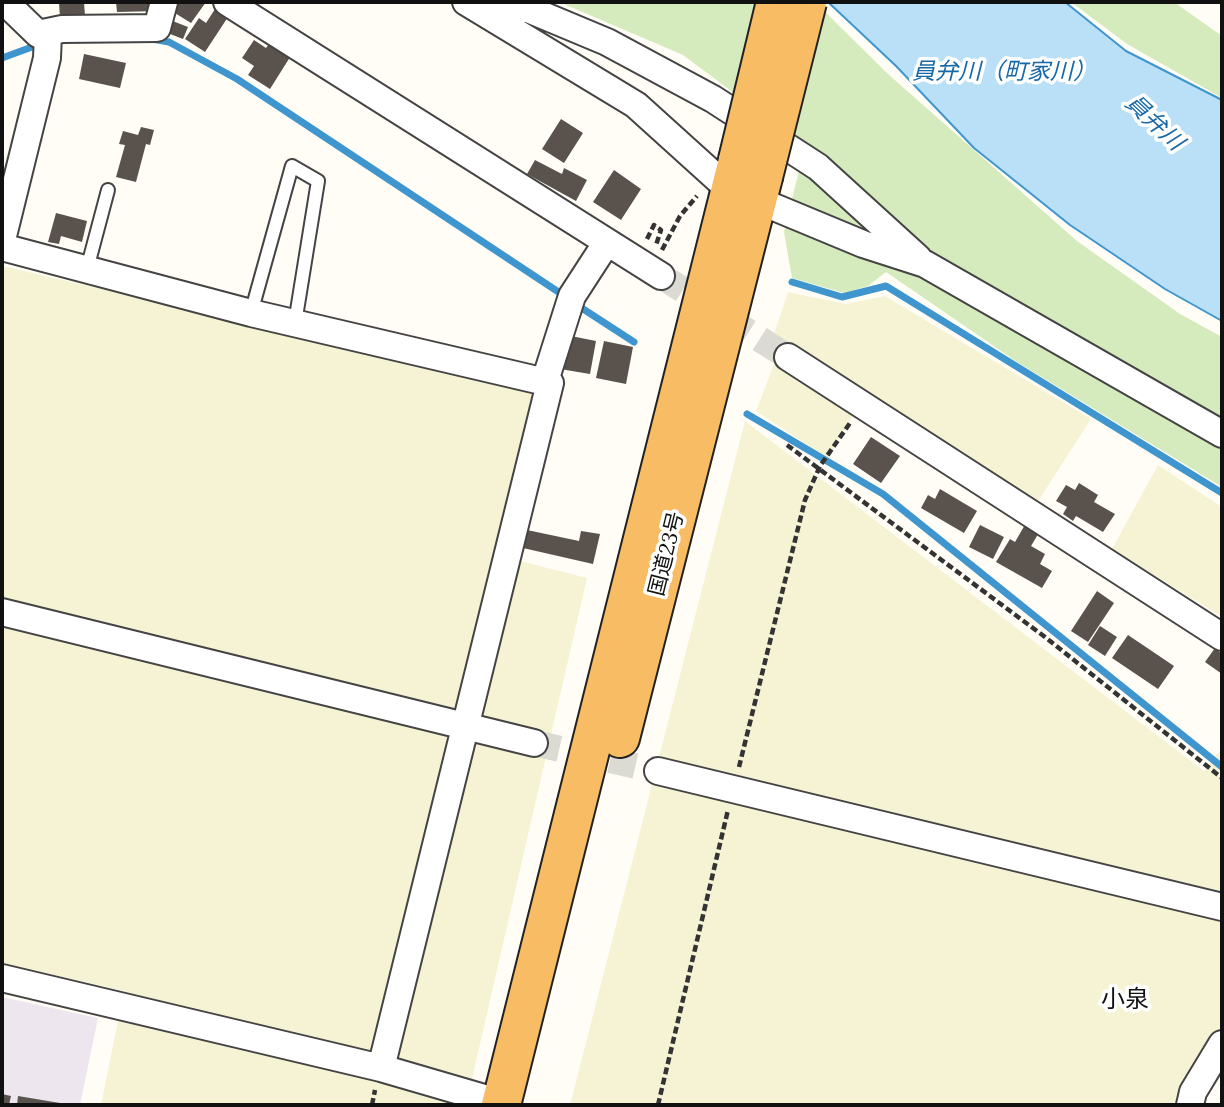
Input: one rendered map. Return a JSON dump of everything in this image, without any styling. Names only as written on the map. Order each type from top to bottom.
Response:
[{"type":"highway","name":"国道23号","points":[[510,1104],[741,181],[776,2]]},
{"type":"highway","name":"国道23号","points":[[741,181],[807,2]]},
{"type":"street","points":[[5,2],[48,42]]},
{"type":"street","points":[[2,240],[48,42],[62,29],[157,28],[164,2]]},
{"type":"street","points":[[227,2],[607,242],[653,262]]},
{"type":"street","points":[[477,8],[636,105],[741,181],[863,244],[925,264],[1222,434]]},
{"type":"street","points":[[477,8],[528,9],[607,41],[713,99],[818,167],[925,264]]},
{"type":"street","points":[[545,381],[572,296],[607,242]]},
{"type":"street","points":[[2,247],[251,313],[550,383],[468,726],[381,1069]]},
{"type":"street","points":[[788,358],[1222,637]]},
{"type":"street","points":[[2,612],[534,743]]},
{"type":"street","points":[[658,771],[1222,907]]},
{"type":"street","points":[[2,978],[381,1069],[510,1104]]},
{"type":"street","points":[[1191,1105],[1193,1092],[1222,1044]]},
{"type":"lane","points":[[251,313],[292,166],[318,181],[295,323]]},
{"type":"lane","points":[[87,269],[108,190]]},
{"type":"path","points":[[653,262],[680,216],[741,181]]},
{"type":"path","points":[[654,225],[661,230],[653,262],[654,225]]},
{"type":"path","points":[[821,465],[862,405]]},
{"type":"path","points":[[787,444],[1035,629],[1222,778]]},
{"type":"shaded area","points":[[2,266],[541,390],[500,556],[587,578],[466,1105],[101,1105],[124,991],[2,963]]},
{"type":"shaded area","points":[[788,292],[846,304],[885,296],[1091,419],[1035,506],[772,340]]},
{"type":"shaded area","points":[[776,359],[856,409],[828,459],[756,411]]},
{"type":"shaded area","points":[[745,421],[1204,771],[1222,748],[1222,1030],[1193,1076],[1183,1105],[570,1105]]},
{"type":"shaded area","points":[[1158,465],[1222,507],[1222,617],[1112,549]]},
{"type":"shaded area","points":[[2,997],[98,1018],[80,1105],[2,1105]]},
{"type":"green space","points":[[559,2],[815,2],[888,74],[1077,241],[1180,314],[1222,337],[1222,487],[1017,362],[886,272],[868,286],[844,293],[792,278],[784,232],[805,146],[683,55]]},
{"type":"green space","points":[[1071,2],[1174,2],[1222,36],[1222,98],[1127,44]]},
{"type":"water","points":[[828,2],[1065,2],[1126,51],[1222,100],[1222,321],[1165,289],[1070,225],[974,148],[896,66]]},
{"type":"building","points":[[59,2],[84,2],[85,16],[60,18]]},
{"type":"building","points":[[116,2],[159,2],[159,11],[117,12]]},
{"type":"building","points":[[174,2],[206,2],[191,23],[170,10]]},
{"type":"building","points":[[215,9],[228,17],[205,52],[185,39],[199,18],[206,23]]},
{"type":"building","points":[[170,20],[188,27],[183,39],[165,32]]},
{"type":"building","points":[[254,40],[266,48],[271,41],[292,54],[270,89],[248,75],[254,66],[242,58]]},
{"type":"building","points":[[84,54],[126,63],[120,88],[79,79]]},
{"type":"building","points":[[561,119],[583,133],[564,163],[542,149]]},
{"type":"building","points":[[141,127],[154,130],[150,145],[146,144],[136,182],[116,177],[125,145],[119,144],[123,131],[138,135]]},
{"type":"building","points":[[535,160],[562,174],[564,168],[587,180],[576,201],[527,174]]},
{"type":"building","points":[[614,170],[641,189],[621,220],[593,202]]},
{"type":"building","points":[[56,213],[87,221],[82,242],[61,236],[59,244],[48,242]]},
{"type":"building","points":[[566,335],[596,341],[590,374],[560,369]]},
{"type":"building","points":[[604,341],[633,347],[626,384],[596,378]]},
{"type":"building","points":[[871,437],[900,456],[881,483],[853,464]]},
{"type":"building","points":[[1079,483],[1098,495],[1094,502],[1115,514],[1103,532],[1076,516],[1073,521],[1063,514],[1067,507],[1056,501],[1066,485],[1075,490]]},
{"type":"building","points":[[940,489],[977,511],[964,533],[921,508],[928,495],[935,499]]},
{"type":"building","points":[[1026,523],[1040,531],[1031,546],[1045,554],[1040,564],[1052,571],[1042,588],[996,562],[1010,539],[1015,542]]},
{"type":"building","points":[[980,525],[1004,537],[993,559],[969,547]]},
{"type":"building","points":[[527,530],[579,541],[581,531],[600,534],[593,564],[523,548]]},
{"type":"building","points":[[1097,591],[1114,603],[1088,642],[1071,631]]},
{"type":"building","points":[[1100,626],[1117,637],[1105,656],[1088,645]]},
{"type":"building","points":[[1128,635],[1174,666],[1158,689],[1112,658]]},
{"type":"building","points":[[1215,648],[1222,654],[1222,674],[1205,662]]},
{"type":"building","points":[[2,1094],[11,1096],[9,1105],[2,1105]]},
{"type":"building","points":[[18,1096],[66,1104],[17,1105]]},
{"type":"waterway","points":[[152,39],[169,42],[237,79],[563,295]]},
{"type":"waterway","points":[[2,58],[32,47]]},
{"type":"waterway","points":[[792,282],[842,297],[886,286],[1222,493]]},
{"type":"waterway","points":[[577,305],[634,342]]},
{"type":"waterway","points":[[747,414],[883,494],[1222,767]]},
{"type":"tunnel","points":[[661,276],[788,357]]},
{"type":"tunnel","points":[[534,743],[658,771]]},
{"type":"district","name":"小泉","points":[[1125,1000]]},
{"type":"water label","name":"員弁川（町家川）","points":[[1004,72]]},
{"type":"water label","name":"員弁川","points":[[1154,123]]}]
